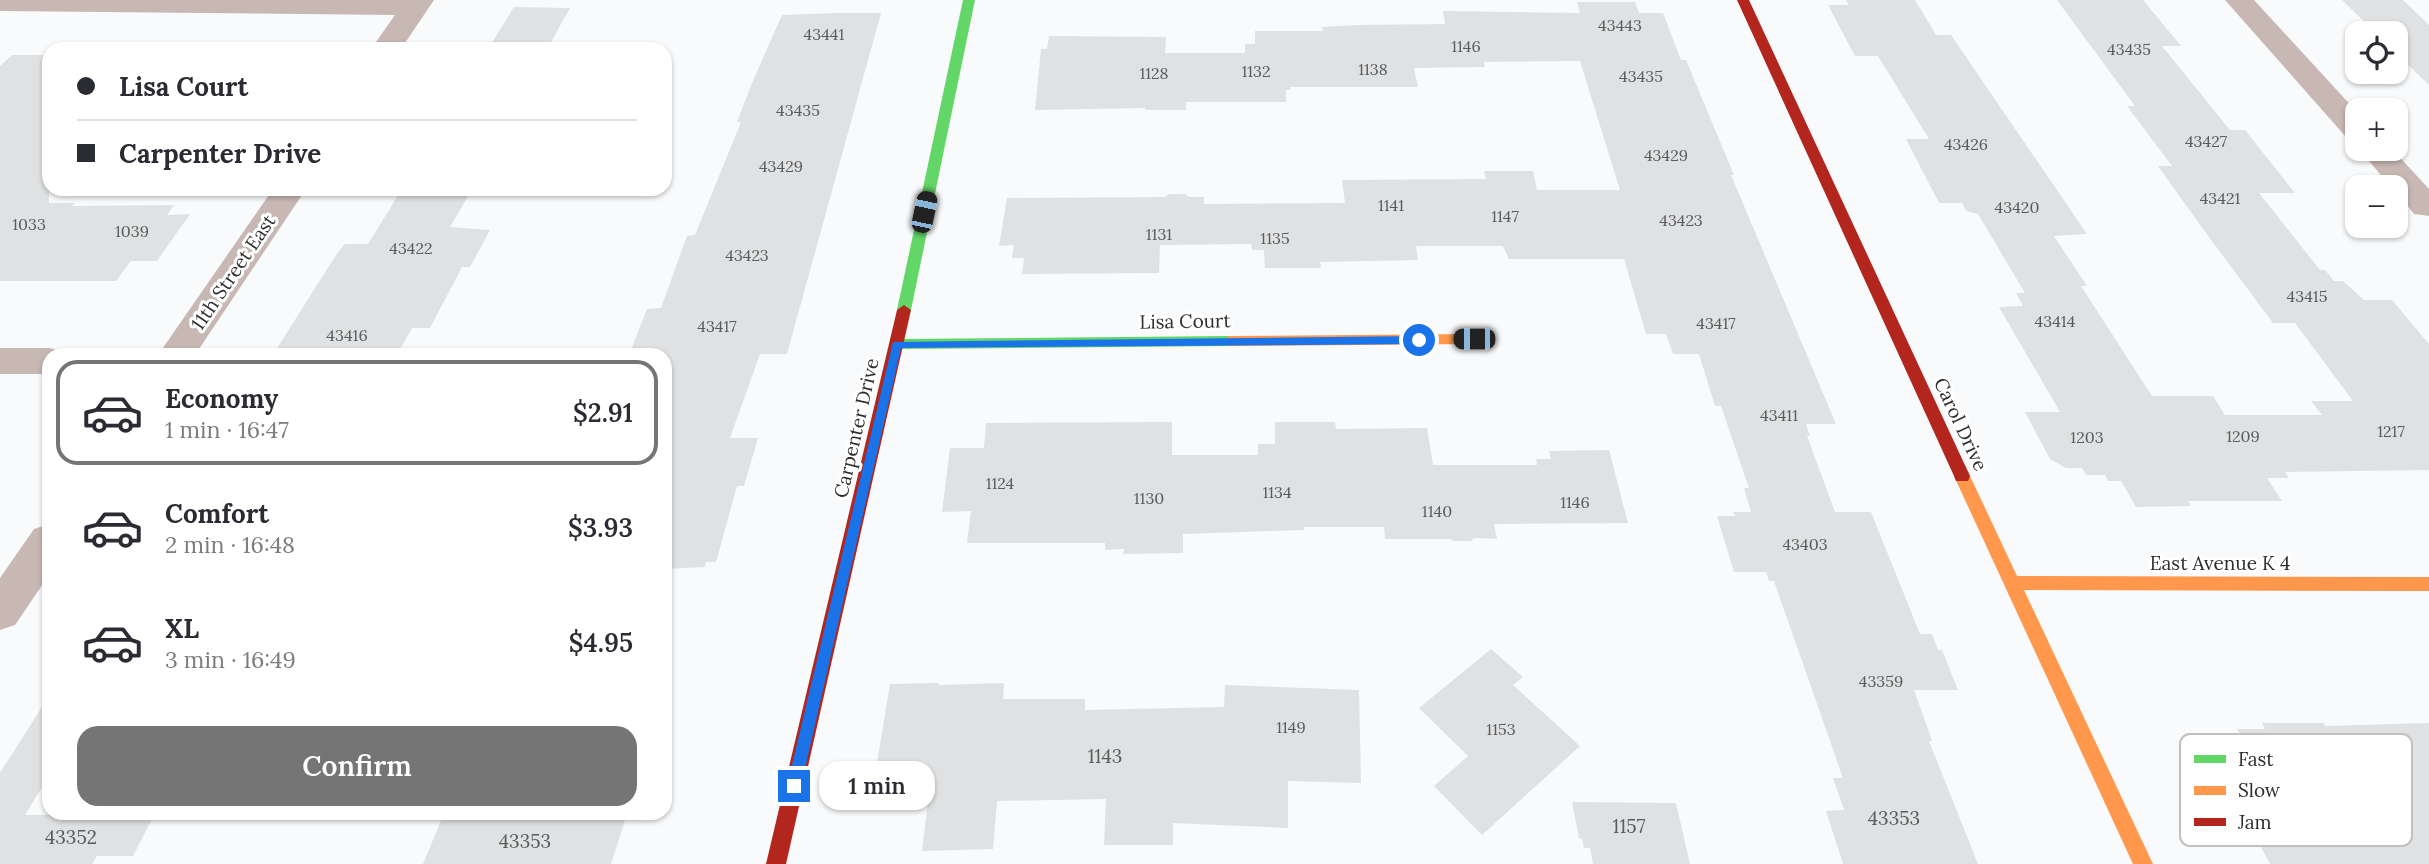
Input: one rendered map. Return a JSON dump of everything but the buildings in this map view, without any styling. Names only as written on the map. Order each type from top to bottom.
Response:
[{"type":"street","name":"Carpenter Drive","points":[[776,864],[897,344],[969,0]]},
{"type":"street","name":"Carol Drive","points":[[1743,0],[2143,864]]},
{"type":"street","points":[[2239,0],[2345,117]]},
{"type":"street","points":[[0,3],[417,3]]},
{"type":"street","points":[[391,42],[417,3]]},
{"type":"street","points":[[2386,161],[2426,206]]},
{"type":"street","name":"11th Street East","points":[[181,348],[285,196]]},
{"type":"street","name":"Lisa Court","points":[[897,344],[1474,339]]},
{"type":"street","points":[[0,361],[42,361]]},
{"type":"street","points":[[0,612],[42,551]]},
{"type":"street","name":"East Avenue K 4","points":[[2011,583],[2429,584]]},
{"type":"traffic: fast","points":[[904,310],[969,0]]},
{"type":"traffic: fast","points":[[897,344],[1229,341]]},
{"type":"traffic: slow","points":[[1229,341],[1474,339]]},
{"type":"traffic: slow","points":[[1962,476],[2143,864]]},
{"type":"traffic: slow","points":[[2011,583],[2429,584]]},
{"type":"traffic: jam","points":[[1743,0],[1962,476]]},
{"type":"traffic: jam","points":[[776,864],[904,310]]},
{"type":"route","points":[[794,786],[897,344],[1419,340]]}]
